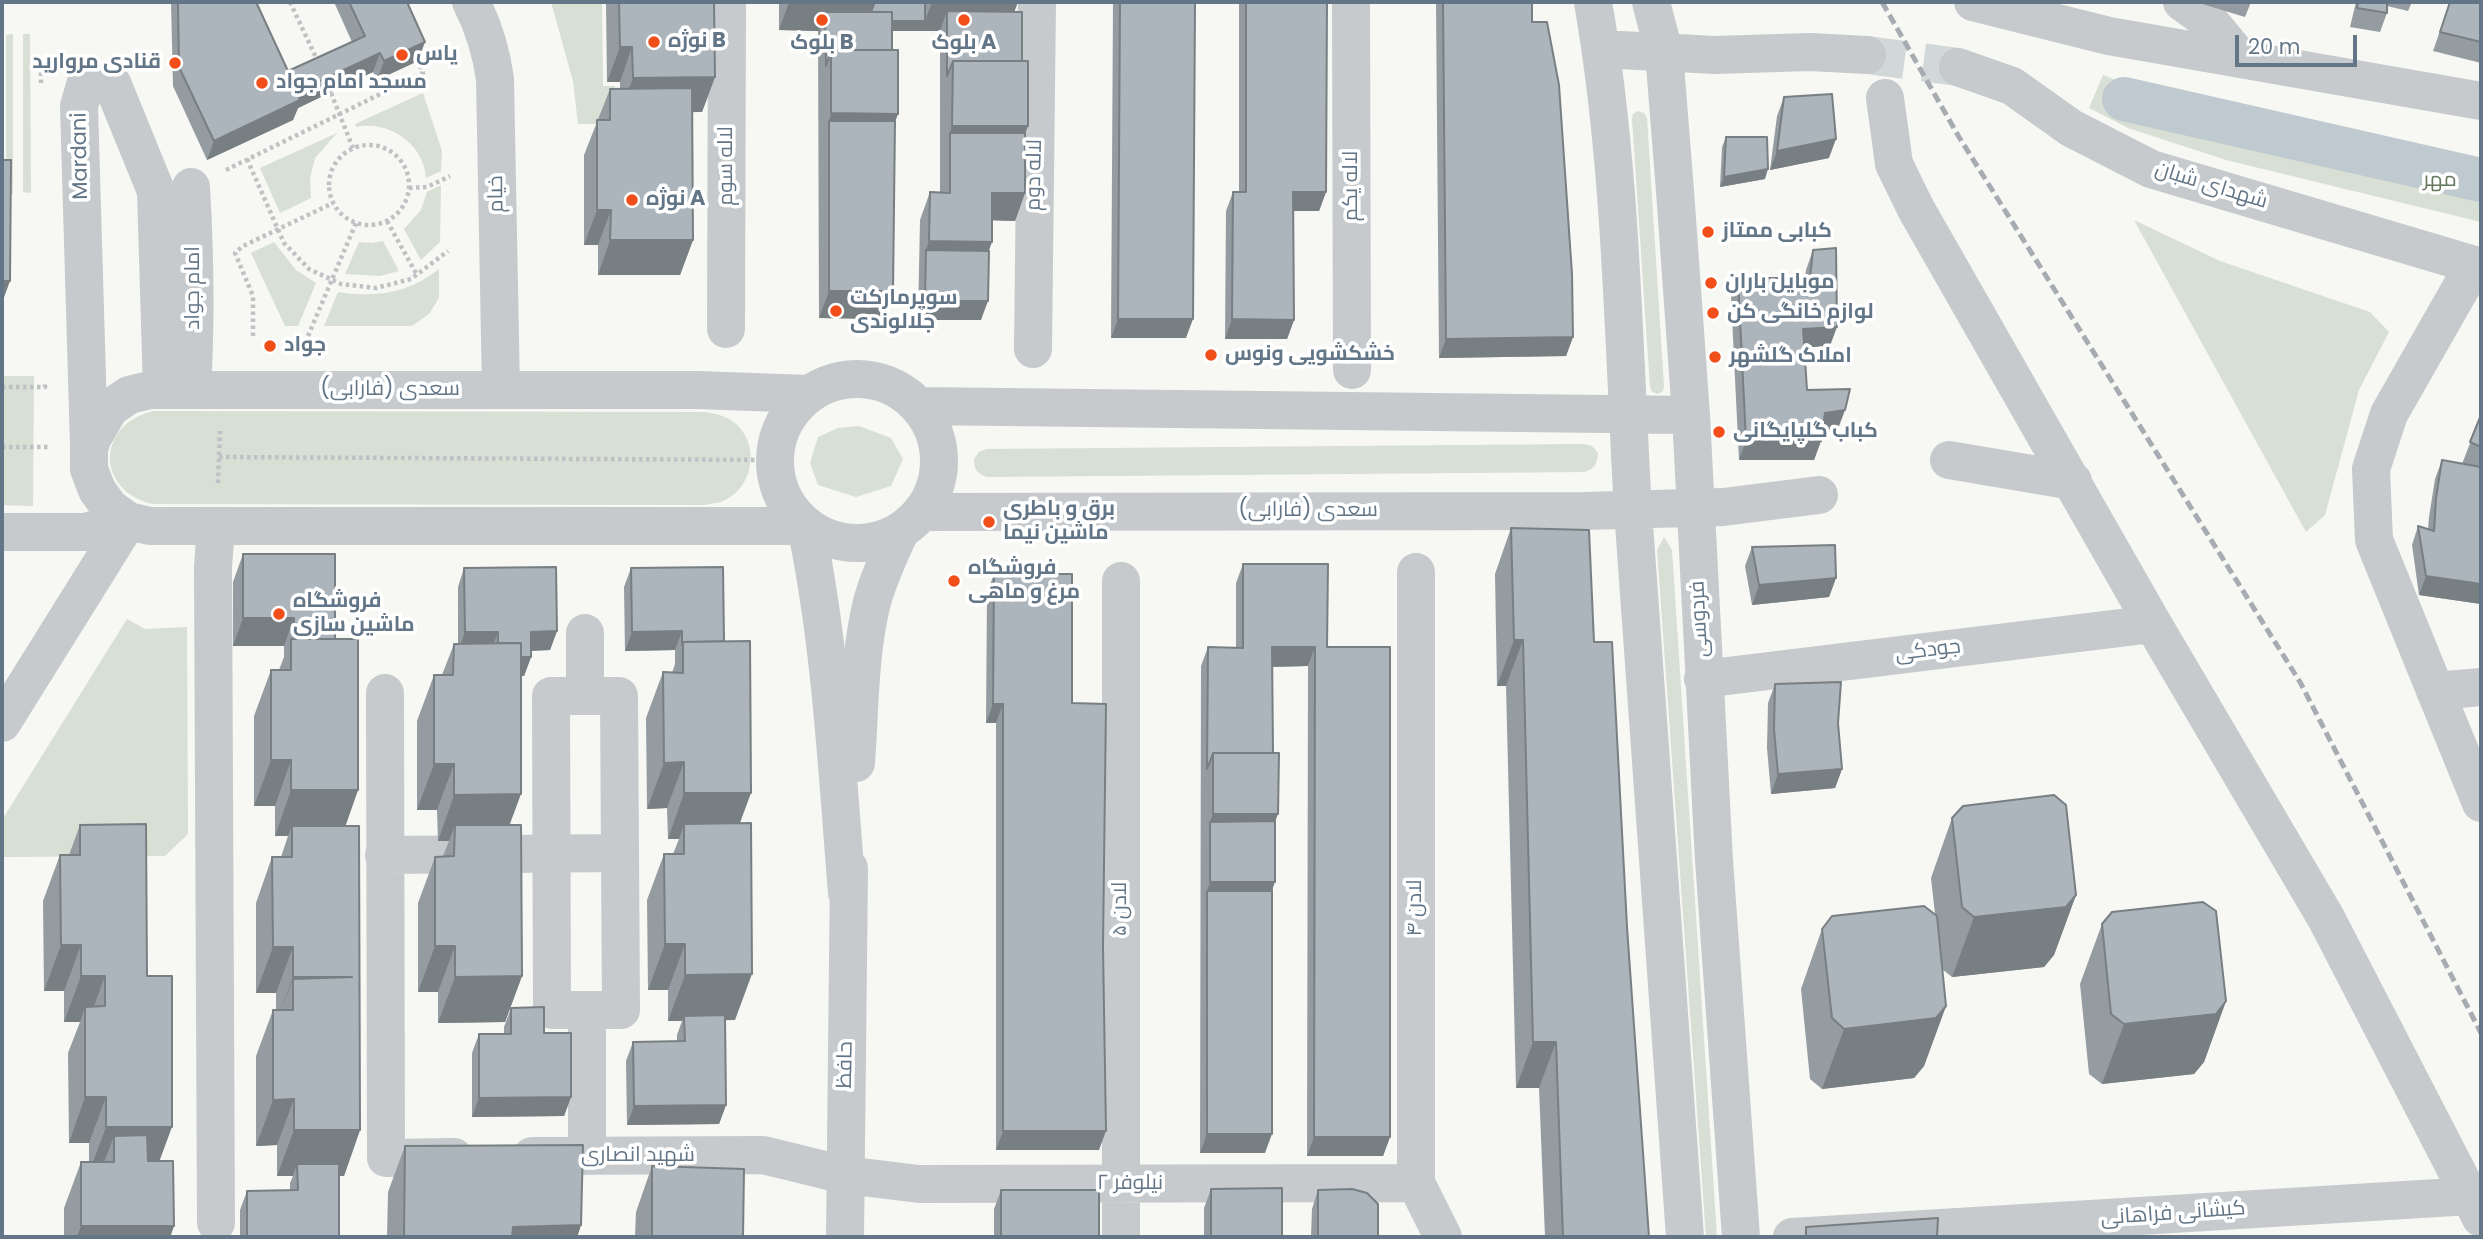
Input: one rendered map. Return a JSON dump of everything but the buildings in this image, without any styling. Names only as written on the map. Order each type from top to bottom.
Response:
[{"type":"street","name":"خیام","points":[[471,2],[483,26],[495,79],[501,390]]},
{"type":"street","name":"لاله سوم","points":[[726,329],[727,2]]},
{"type":"street","name":"لاله دوم","points":[[1034,349],[1037,2]]},
{"type":"street","name":"لاله یکم","points":[[1351,2],[1352,370]]},
{"type":"street","points":[[1593,2],[1601,50],[1615,192],[1633,509],[1685,1237]]},
{"type":"street","name":"فردوسی","points":[[1651,2],[1664,52],[1691,415],[1703,679],[1741,1237]]},
{"type":"street","points":[[1973,2],[2109,36],[2481,101]]},
{"type":"street","points":[[2182,2],[2211,24],[2241,59]]},
{"type":"street","points":[[1601,50],[1867,55]]},
{"type":"street","name":"شهدای شبان","points":[[1958,67],[2012,86],[2071,128],[2151,169],[2478,266]]},
{"type":"street","name":"Mardani","points":[[89,447],[79,106],[86,82],[112,83],[156,191],[177,390]]},
{"type":"street","points":[[1885,98],[1894,164],[1916,209],[2153,624],[2326,918],[2476,1207]]},
{"type":"street","name":"امام جواد","points":[[177,390],[196,318],[196,258],[191,187]]},
{"type":"street","points":[[2478,266],[2389,414],[2371,469],[2374,540],[2481,803]]},
{"type":"street","points":[[848,893],[864,647],[878,580],[910,522],[931,496],[939,459],[936,439],[918,406],[903,393],[885,384],[865,379],[846,380],[827,384],[809,394],[794,409],[782,428],[775,449],[775,470],[780,491],[791,511],[806,526],[826,538],[848,543],[870,542],[910,522]]},
{"type":"street","name":"سعدی (فارابی)","points":[[89,447],[110,408],[129,395],[150,390],[697,390],[809,394]]},
{"type":"street","points":[[918,406],[1691,415]]},
{"type":"street","points":[[89,447],[89,469],[97,490],[110,508],[128,521],[150,526],[806,526]]},
{"type":"street","points":[[1949,460],[2073,481]]},
{"type":"street","name":"سعدی (فارابی)","points":[[910,522],[1694,508],[1819,495]]},
{"type":"street","points":[[2,532],[85,532],[128,521]]},
{"type":"street","points":[[2,723],[128,521]]},
{"type":"street","points":[[216,526],[213,567],[216,1223]]},
{"type":"street","points":[[806,526],[829,667],[848,893]]},
{"type":"street","name":"لادن ۴","points":[[1416,572],[1416,1183],[1443,1237]]},
{"type":"street","name":"لادن ۵","points":[[1121,581],[1121,1237]]},
{"type":"street","name":"جودکی","points":[[1703,679],[2153,624]]},
{"type":"street","points":[[585,634],[585,696]]},
{"type":"street","points":[[2435,691],[2481,687]]},
{"type":"street","points":[[385,693],[384,855],[620,853]]},
{"type":"street","points":[[551,696],[585,696],[620,696],[621,1010],[552,1010],[551,696]]},
{"type":"street","name":"شهید انصاری","points":[[384,855],[386,1158],[763,1155],[845,1175]]},
{"type":"street","name":"حافظ","points":[[845,1237],[848,893]]},
{"type":"street","points":[[587,1010],[587,1156]]},
{"type":"street","name":"نیلوفر ۲","points":[[845,1175],[919,1185],[1416,1183]]},
{"type":"street","name":"کیشانی فراهانی","points":[[1792,1237],[2476,1207]]},
{"type":"path","points":[[290,2],[322,71]]},
{"type":"path","points":[[191,187],[424,73],[419,62]]},
{"type":"path","points":[[331,93],[353,148]]},
{"type":"path","points":[[373,146],[393,153],[402,163],[408,176],[409,188],[405,203],[397,215],[372,225],[345,218],[333,203],[329,181],[333,168],[342,156],[353,148],[373,146]]},
{"type":"path","points":[[247,159],[284,243],[309,269],[332,280],[341,284],[376,288],[411,279],[448,251]]},
{"type":"path","points":[[409,188],[427,187],[450,176]]},
{"type":"path","points":[[253,336],[253,296],[235,253],[243,246],[333,203]]},
{"type":"path","points":[[387,221],[417,275]]},
{"type":"path","points":[[308,336],[356,223]]},
{"type":"path","points":[[218,484],[220,424]]},
{"type":"path","points":[[219,457],[775,460]]},
{"type":"green space","points":[[551,2],[602,2],[603,86],[615,86],[615,124],[578,124],[573,81]]},
{"type":"green space","points":[[13,34],[13,194],[6,194],[6,35]]},
{"type":"green space","points":[[23,34],[30,34],[31,193],[23,192]]},
{"type":"green space","name":"مهر","points":[[2103,75],[2139,89],[2481,158],[2481,222],[2226,160],[2128,128],[2089,108]]},
{"type":"green space","points":[[423,93],[442,151],[441,171],[426,178],[419,155],[403,137],[381,127],[356,127],[355,124]]},
{"type":"green space","points":[[1638,111],[1644,113],[1647,118],[1664,386],[1663,391],[1658,394],[1652,392],[1650,387],[1632,119],[1633,114]]},
{"type":"green space","points":[[337,133],[315,158],[310,178],[311,198],[280,213],[260,168]]},
{"type":"green space","points":[[441,185],[440,242],[421,260],[404,229],[421,210],[427,192]]},
{"type":"green space","points":[[2134,220],[2220,261],[2370,312],[2389,332],[2359,390],[2325,515],[2306,532]]},
{"type":"green space","points":[[383,241],[399,271],[380,276],[345,274],[359,242]]},
{"type":"green space","points":[[274,242],[296,270],[316,283],[298,326],[285,326],[251,253]]},
{"type":"green space","points":[[439,269],[439,298],[429,314],[412,326],[324,326],[338,292],[391,292],[416,284]]},
{"type":"green space","points":[[2,376],[34,376],[33,506],[2,505]]},
{"type":"green space","points":[[153,411],[705,412],[729,419],[744,433],[751,455],[750,467],[740,488],[732,496],[721,502],[705,505],[152,504],[134,497],[121,486],[113,472],[110,457],[113,443],[121,429],[134,418]]},
{"type":"green space","points":[[859,426],[891,438],[903,459],[891,486],[856,497],[818,485],[810,463],[818,437],[838,428]]},
{"type":"green space","points":[[1592,446],[1598,453],[1595,465],[1585,472],[987,477],[977,471],[974,459],[979,452],[987,449]]},
{"type":"green space","points":[[1664,537],[1672,550],[1717,1237],[1706,1237],[1657,550]]},
{"type":"green space","points":[[127,619],[145,629],[187,627],[188,834],[165,856],[2,857],[2,820]]},
{"type":"waterway","points":[[2124,99],[2481,180]]},
{"type":"tunnel","points":[[1867,55],[1958,67]]},
{"type":"railway","points":[[1882,2],[1959,137],[2300,682],[2481,1033]]},
{"type":"place","name":"بلوک B","points":[[822,20]]},
{"type":"place","name":"بلوک A","points":[[964,20]]},
{"type":"place","name":"نوژه B","points":[[654,42]]},
{"type":"place","name":"یاس","points":[[402,55]]},
{"type":"place","name":"قنادی مروارید","points":[[175,63]]},
{"type":"place","name":"مسجد امام جواد","points":[[262,83]]},
{"type":"place","name":"نوژه A","points":[[632,200]]},
{"type":"place","name":"کبابی ممتاز","points":[[1708,232]]},
{"type":"place","name":"موبایل باران","points":[[1711,283]]},
{"type":"place","name":"سوپرمارکت جلالوندی","points":[[836,311]]},
{"type":"place","name":"لوازم خانگی کن","points":[[1713,313]]},
{"type":"place","name":"جواد","points":[[270,346]]},
{"type":"place","name":"خشکشویی ونوس","points":[[1211,355]]},
{"type":"place","name":"املاک گلشهر","points":[[1715,357]]},
{"type":"place","name":"کباب گلپایگانی","points":[[1719,432]]},
{"type":"place","name":"برق و باطری ماشین نیما","points":[[989,522]]},
{"type":"place","name":"فروشگاه مرغ و ماهی","points":[[954,581]]},
{"type":"place","name":"فروشگاه ماشین سازی","points":[[279,614]]}]
